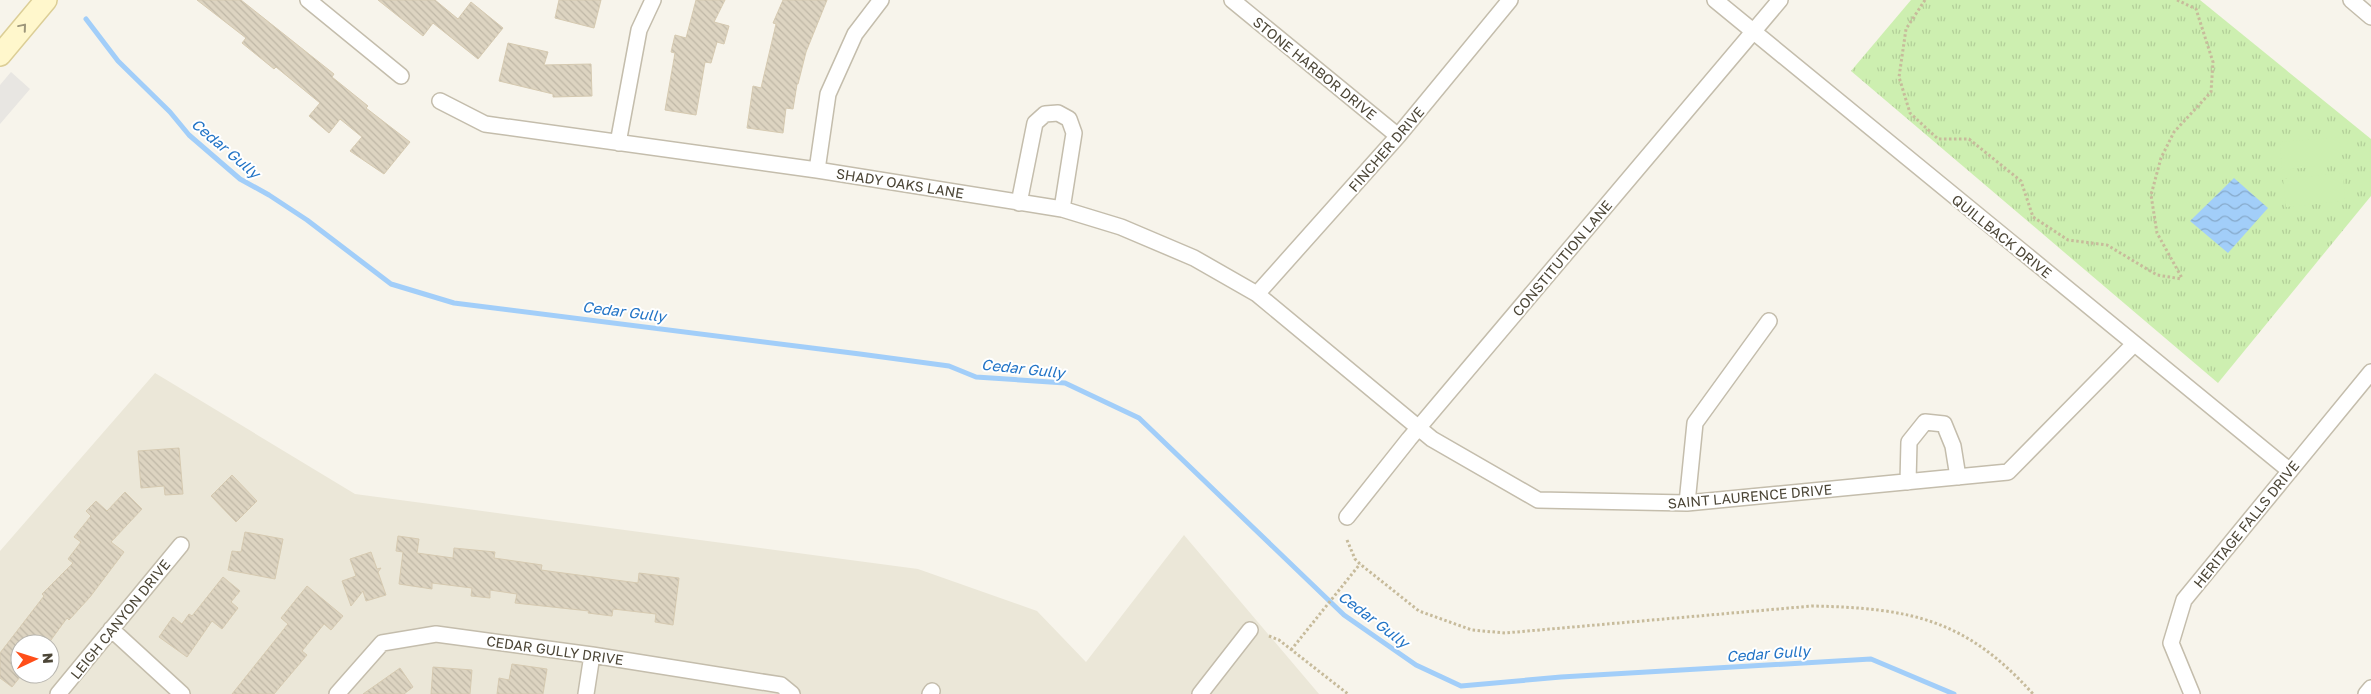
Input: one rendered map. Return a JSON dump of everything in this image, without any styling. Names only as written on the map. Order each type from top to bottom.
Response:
[{"type":"main road","points":[[0,55],[46,0]]},
{"type":"street","points":[[308,0],[401,76]]},
{"type":"street","points":[[618,143],[639,30],[653,0]]},
{"type":"street","points":[[816,170],[828,94],[855,34],[880,0]]},
{"type":"street","name":"STONE HARBOR DRIVE","points":[[1232,0],[1398,136]]},
{"type":"street","name":"FINCHER DRIVE","points":[[1257,294],[1398,136],[1510,0]]},
{"type":"street","name":"QUILLBACK DRIVE","points":[[1715,0],[2290,471]]},
{"type":"street","name":"CONSTITUTION LANE","points":[[1347,518],[1419,429],[1780,0]]},
{"type":"street","points":[[2351,0],[2371,17]]},
{"type":"street","name":"SHADY OAKS LANE","points":[[440,101],[485,124],[816,170],[1062,209],[1120,227],[1184,254],[1257,294],[1329,353]]},
{"type":"street","points":[[1019,203],[1035,123],[1045,114],[1058,113],[1069,119],[1074,133],[1062,209]]},
{"type":"street","points":[[1687,503],[1695,423],[1769,321]]},
{"type":"street","name":"SAINT LAURENCE DRIVE","points":[[1329,353],[1432,439],[1538,500],[1687,503],[2008,472],[2134,344]]},
{"type":"street","name":"HERITAGE FALLS DRIVE","points":[[2192,694],[2171,642],[2184,600],[2371,372]]},
{"type":"street","points":[[1908,482],[1909,442],[1926,422],[1944,424],[1953,446],[1958,477]]},
{"type":"street","name":"LEIGH CANYON DRIVE","points":[[58,694],[181,545]]},
{"type":"street","points":[[111,629],[182,694]]},
{"type":"street","points":[[1200,694],[1250,630]]},
{"type":"street","name":"CEDAR GULLY DRIVE","points":[[337,694],[382,644],[436,634],[592,655],[781,685],[792,694]]},
{"type":"street","points":[[586,694],[592,655]]},
{"type":"street","points":[[2366,694],[2371,688]]},
{"type":"path","points":[[1925,0],[1906,29],[1899,77],[1910,113],[1938,139],[1969,139],[2022,181],[2033,217],[2068,240],[2107,245],[2157,275],[2182,278],[2156,233],[2150,195],[2160,158],[2174,132],[2211,92],[2213,62],[2196,9],[2177,0]]},
{"type":"path","points":[[1347,540],[1355,559],[1360,564],[1419,611],[1472,630],[1505,632],[1812,606],[1858,607],[1937,622],[1969,637],[2008,667],[2033,694]]},
{"type":"path","points":[[1291,650],[1360,564]]},
{"type":"path","points":[[1269,636],[1279,640],[1348,694]]},
{"type":"shaded area","points":[[11,72],[30,89],[0,124],[0,85]]},
{"type":"shaded area","points":[[155,373],[355,494],[918,569],[1037,611],[1086,662],[1184,535],[1319,694],[0,694],[0,551]]},
{"type":"green space","points":[[1911,0],[2200,0],[2371,139],[2371,196],[2218,383],[1851,71]]},
{"type":"green space","points":[[2339,137],[2342,164],[2282,170],[2280,142]]},
{"type":"green space","points":[[2343,173],[2345,201],[2286,207],[2283,179]]},
{"type":"water","points":[[2234,178],[2268,208],[2228,253],[2190,221]]},
{"type":"building","points":[[197,0],[241,0],[334,74],[332,77],[368,106],[366,108],[410,142],[384,174],[350,151],[362,137],[340,119],[329,133],[309,116],[320,103],[276,67],[274,69],[242,43],[246,38]]},
{"type":"building","points":[[378,0],[435,0],[458,19],[471,2],[503,28],[478,59],[433,23],[423,36]]},
{"type":"building","points":[[559,0],[601,0],[594,28],[555,18]]},
{"type":"building","points":[[696,0],[725,0],[714,22],[729,26],[724,44],[717,42],[711,63],[705,62],[696,115],[665,110],[675,53],[671,52],[675,35],[686,38]]},
{"type":"building","points":[[783,0],[827,0],[806,52],[797,84],[793,109],[786,108],[783,133],[747,128],[753,86],[761,88],[776,24],[773,23]]},
{"type":"building","points":[[508,43],[548,52],[544,65],[591,64],[592,96],[553,97],[553,94],[499,81]]},
{"type":"building","points":[[179,448],[183,494],[165,495],[164,486],[141,488],[138,451]]},
{"type":"building","points":[[232,475],[257,501],[236,522],[211,496]]},
{"type":"building","points":[[125,492],[142,509],[111,542],[124,552],[90,597],[69,620],[67,618],[55,634],[15,634],[44,596],[42,594],[73,563],[68,559],[81,542],[74,537],[91,516],[86,511],[96,501],[107,511]]},
{"type":"building","points":[[245,532],[283,539],[275,579],[228,570],[232,551],[241,552]]},
{"type":"building","points":[[398,536],[419,539],[417,553],[453,558],[454,548],[495,552],[494,558],[542,565],[541,570],[638,583],[639,573],[679,578],[673,625],[655,622],[656,614],[613,609],[612,616],[588,613],[589,611],[515,603],[517,594],[490,590],[490,598],[471,596],[472,588],[432,583],[432,589],[399,584],[403,552],[396,551]]},
{"type":"building","points":[[371,552],[377,569],[381,568],[378,572],[386,595],[366,601],[363,591],[351,606],[342,581],[356,576],[350,559]]},
{"type":"building","points":[[223,577],[240,591],[231,602],[238,608],[222,629],[212,621],[187,657],[159,637],[173,617],[182,624],[189,614],[192,616]]},
{"type":"building","points":[[307,586],[343,616],[331,630],[324,624],[302,651],[307,655],[274,694],[232,694],[288,624],[281,618]]},
{"type":"building","points":[[10,640],[10,684],[14,684],[12,687],[0,678],[0,653]]},
{"type":"building","points":[[512,664],[547,669],[543,694],[497,694],[499,678],[509,680]]},
{"type":"building","points":[[433,667],[472,670],[470,694],[431,694]]},
{"type":"building","points":[[400,668],[413,687],[404,694],[363,694]]},
{"type":"waterway","name":"Cedar Gully","points":[[86,19],[118,61],[170,112],[189,135],[240,179],[307,220],[391,284],[454,303],[949,366],[976,377],[1065,383],[1139,418],[1344,615],[1416,665],[1461,686],[1561,677],[1871,659],[1954,694]]}]
